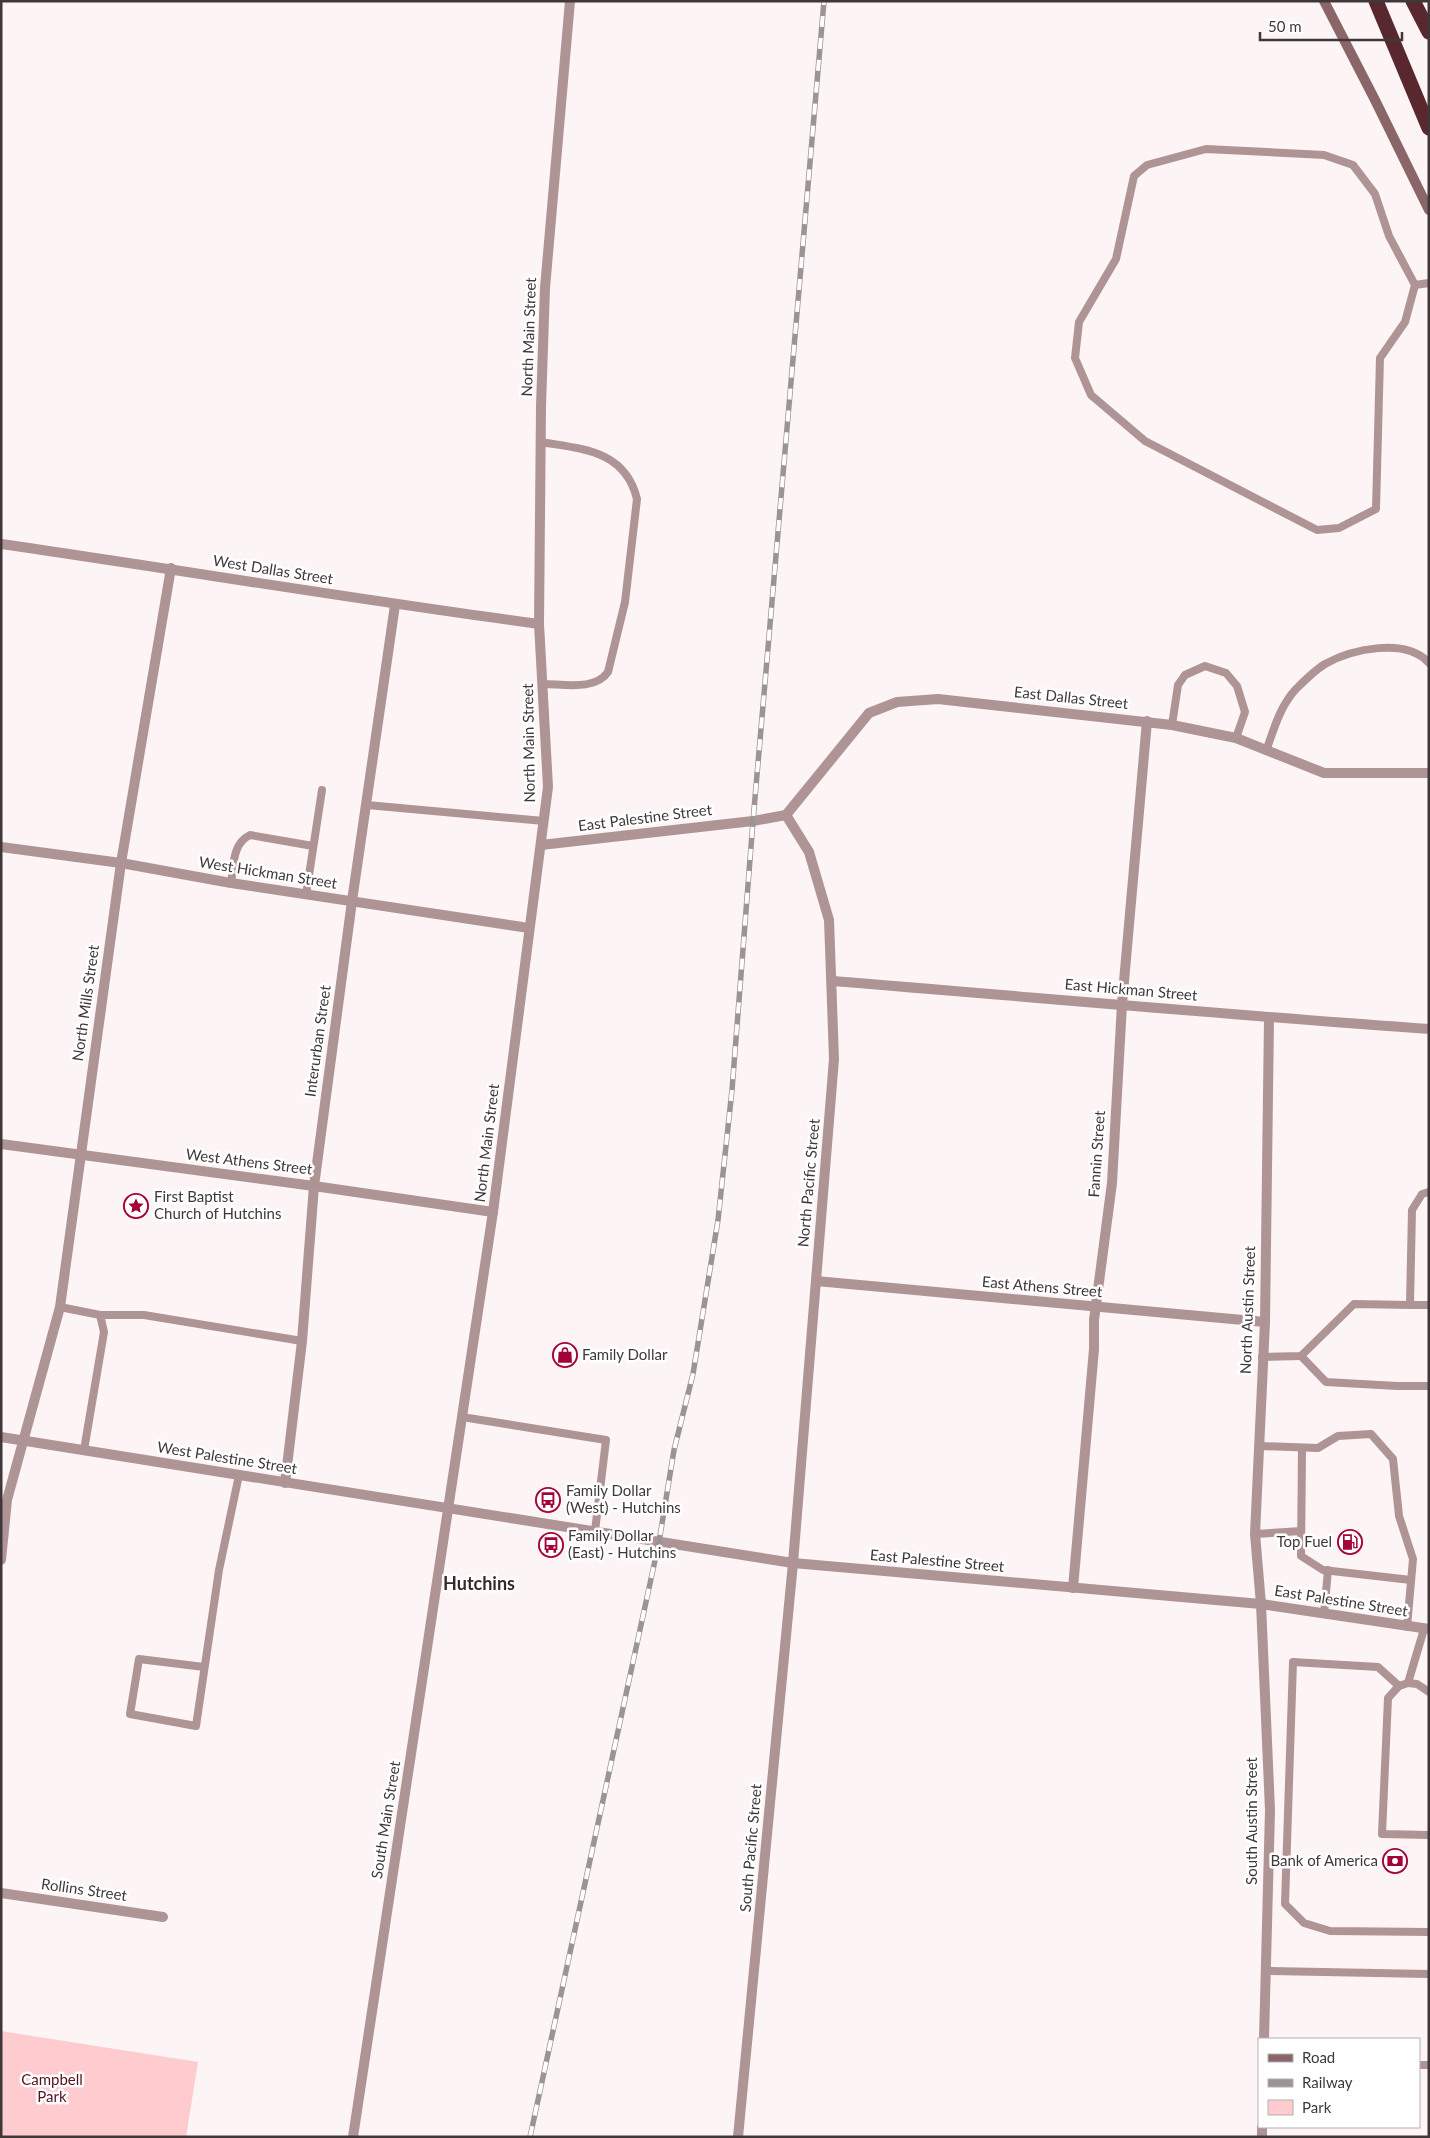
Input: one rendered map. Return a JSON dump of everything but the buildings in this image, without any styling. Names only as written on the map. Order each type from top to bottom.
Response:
[{"type":"highway","points":[[1376,1],[1429,128]]},
{"type":"highway","points":[[1413,1],[1429,32]]},
{"type":"main road","points":[[1324,1],[1429,210]]},
{"type":"street","name":"North Main Street","points":[[449,1508],[493,1212],[548,786],[539,624],[545,288],[570,1]]},
{"type":"street","name":"West Dallas Street","points":[[1,544],[171,568],[395,605],[539,624]]},
{"type":"street","name":"North Mills Street","points":[[1,1560],[7,1500],[60,1307],[79,1155],[121,864],[171,568]]},
{"type":"street","name":"Interurban Street","points":[[285,1483],[302,1341],[314,1186],[352,901],[395,605]]},
{"type":"street","name":"East Dallas Street","points":[[786,815],[869,713],[897,702],[938,699],[1172,725],[1236,738],[1324,773],[1429,773]]},
{"type":"street","name":"Fannin Street","points":[[1073,1588],[1096,1307],[1112,1183],[1122,1004],[1147,721]]},
{"type":"street","name":"East Palestine Street","points":[[541,846],[752,821],[786,815]]},
{"type":"street","name":"North Pacific Street","points":[[786,815],[809,852],[829,920],[834,1059],[793,1563]]},
{"type":"street","name":"West Hickman Street","points":[[1,847],[530,928]]},
{"type":"street","name":"East Hickman Street","points":[[832,981],[1122,1004],[1269,1018],[1429,1029]]},
{"type":"street","name":"North Austin Street","points":[[1261,1604],[1255,1534],[1265,1322],[1269,1018]]},
{"type":"street","name":"West Athens Street","points":[[1,1144],[493,1212]]},
{"type":"street","name":"East Athens Street","points":[[816,1281],[1265,1322]]},
{"type":"street","name":"West Palestine Street","points":[[1,1437],[449,1508]]},
{"type":"street","name":"East Palestine Street","points":[[449,1508],[793,1563],[1261,1604],[1427,1630]]},
{"type":"street","name":"South Main Street","points":[[353,2137],[449,1508]]},
{"type":"street","name":"South Pacific Street","points":[[738,2137],[793,1563]]},
{"type":"street","name":"South Austin Street","points":[[1261,1604],[1270,1810],[1264,2038]]},
{"type":"street","name":"Rollins Street","points":[[1,1893],[162,1917]]},
{"type":"lane","points":[[1206,149],[1324,155],[1353,165],[1375,194],[1389,236],[1415,285],[1405,322],[1380,358],[1376,509],[1339,528],[1317,530],[1145,441],[1090,395],[1075,358],[1079,322],[1116,259],[1134,176],[1147,165],[1206,149]]},
{"type":"lane","points":[[1415,285],[1429,283]]},
{"type":"lane","points":[[541,442],[591,450],[602,454],[620,467],[634,488],[637,499],[625,602],[608,672],[603,679],[593,684],[542,684]]},
{"type":"lane","points":[[1266,751],[1286,703],[1296,689],[1324,665],[1352,653],[1378,648],[1406,648],[1423,656],[1429,663]]},
{"type":"lane","points":[[1172,725],[1178,685],[1184,675],[1205,666],[1226,673],[1237,686],[1244,712],[1236,738]]},
{"type":"lane","points":[[306,895],[322,790]]},
{"type":"lane","points":[[367,805],[544,821]]},
{"type":"lane","points":[[232,883],[236,847],[242,839],[250,835],[313,846]]},
{"type":"lane","points":[[1410,1305],[1412,1210],[1422,1194],[1429,1192]]},
{"type":"lane","points":[[1262,1357],[1301,1356],[1354,1304],[1429,1305]]},
{"type":"lane","points":[[60,1307],[100,1315],[144,1315],[302,1341]]},
{"type":"lane","points":[[84,1450],[104,1332],[100,1315]]},
{"type":"lane","points":[[1301,1356],[1326,1382],[1429,1386]]},
{"type":"lane","points":[[462,1416],[606,1440],[595,1532]]},
{"type":"lane","points":[[1260,1446],[1318,1448],[1338,1436],[1372,1434],[1393,1459],[1399,1516],[1413,1559],[1407,1627]]},
{"type":"lane","points":[[1302,1448],[1301,1556],[1323,1570],[1411,1580]]},
{"type":"lane","points":[[204,1667],[139,1658],[130,1714],[196,1726],[219,1570],[239,1475]]},
{"type":"lane","points":[[1255,1534],[1302,1531]]},
{"type":"lane","points":[[1324,1614],[1328,1570]]},
{"type":"lane","points":[[1408,1682],[1427,1630]]},
{"type":"lane","points":[[1399,1686],[1378,1666],[1293,1662],[1285,1904],[1304,1923],[1330,1931],[1429,1932]]},
{"type":"lane","points":[[1429,1692],[1417,1684],[1408,1682],[1399,1686],[1388,1698],[1382,1834],[1429,1835]]},
{"type":"lane","points":[[1266,1971],[1429,1974]]},
{"type":"green space","name":"Campbell Park","points":[[1,2031],[198,2062],[186,2137],[1,2137]]},
{"type":"railway","points":[[530,2137],[659,1542],[674,1450],[693,1374],[718,1220],[732,1090],[753,821],[824,1]]},
{"type":"place","name":"First Baptist Church of Hutchins","points":[[136,1206]]},
{"type":"place","name":"Family Dollar","points":[[565,1355]]},
{"type":"place","name":"Family Dollar (West) - Hutchins","points":[[548,1500]]},
{"type":"place","name":"Top Fuel","points":[[1350,1542]]},
{"type":"place","name":"Family Dollar (East) - Hutchins","points":[[551,1545]]},
{"type":"place","name":"Bank of America","points":[[1395,1861]]},
{"type":"district","name":"Hutchins","points":[[479,1584]]}]
